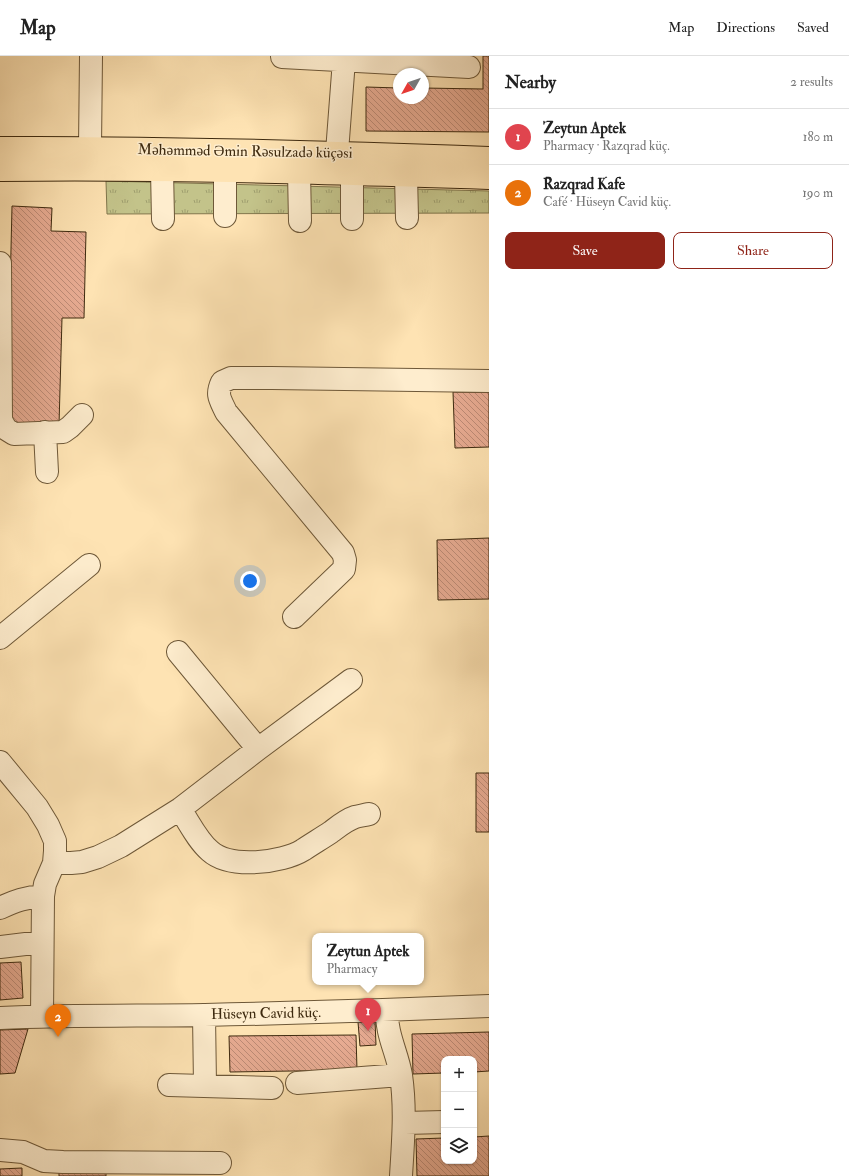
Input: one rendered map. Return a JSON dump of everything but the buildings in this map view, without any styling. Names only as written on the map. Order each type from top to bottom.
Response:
[{"type":"main road","name":"Məhəmməd Əmin Rəsulzadə küçəsi","points":[[0,148],[90,147],[337,152],[489,158]]},
{"type":"main road","name":"Məhəmməd Əmin Rəsulzadə küçəsi","points":[[0,170],[91,168],[299,172],[489,178]]},
{"type":"street","points":[[90,147],[91,56]]},
{"type":"street","points":[[282,57],[469,67]]},
{"type":"street","points":[[337,152],[344,60]]},
{"type":"street","points":[[162,170],[163,219]]},
{"type":"street","points":[[225,171],[225,216]]},
{"type":"street","points":[[299,172],[300,220]]},
{"type":"street","points":[[352,174],[352,219]]},
{"type":"street","points":[[406,175],[407,218]]},
{"type":"street","points":[[0,263],[1,420],[3,434],[63,432],[82,415]]},
{"type":"street","points":[[294,617],[344,569],[345,560],[343,553],[226,412],[219,398],[218,390],[222,382],[231,378],[489,381]]},
{"type":"street","points":[[45,432],[47,472]]},
{"type":"street","points":[[0,638],[88,565]]},
{"type":"street","points":[[178,652],[258,748]]},
{"type":"street","points":[[54,863],[71,863],[98,857],[121,846],[180,809],[258,748],[351,680]]},
{"type":"street","points":[[0,762],[37,807],[48,825],[54,841],[54,863],[45,884],[43,896],[42,1016]]},
{"type":"street","points":[[180,809],[210,851],[218,856],[247,862],[285,858],[301,851],[342,823],[355,817],[370,814]]},
{"type":"street","points":[[0,908],[19,899],[32,896],[43,896]]},
{"type":"street","points":[[0,947],[42,942]]},
{"type":"street","name":"Hüseyn Cavid küç.","points":[[0,1018],[42,1016],[204,1015],[489,1006]]},
{"type":"street","points":[[386,1010],[386,1021],[389,1036],[398,1061],[401,1076],[405,1123],[401,1176]]},
{"type":"street","points":[[204,1015],[205,1086]]},
{"type":"street","points":[[297,1083],[401,1076]]},
{"type":"street","points":[[169,1084],[272,1088]]},
{"type":"street","points":[[405,1123],[441,1122]]},
{"type":"street","points":[[0,1150],[23,1152],[43,1168],[71,1162],[220,1163]]},
{"type":"green space","points":[[106,181],[489,191],[489,213],[107,214]]},
{"type":"place","name":"Zeytun Aptek","points":[[368,1031]]},
{"type":"place","name":"Razqrad Kafe","points":[[58,1037]]}]
